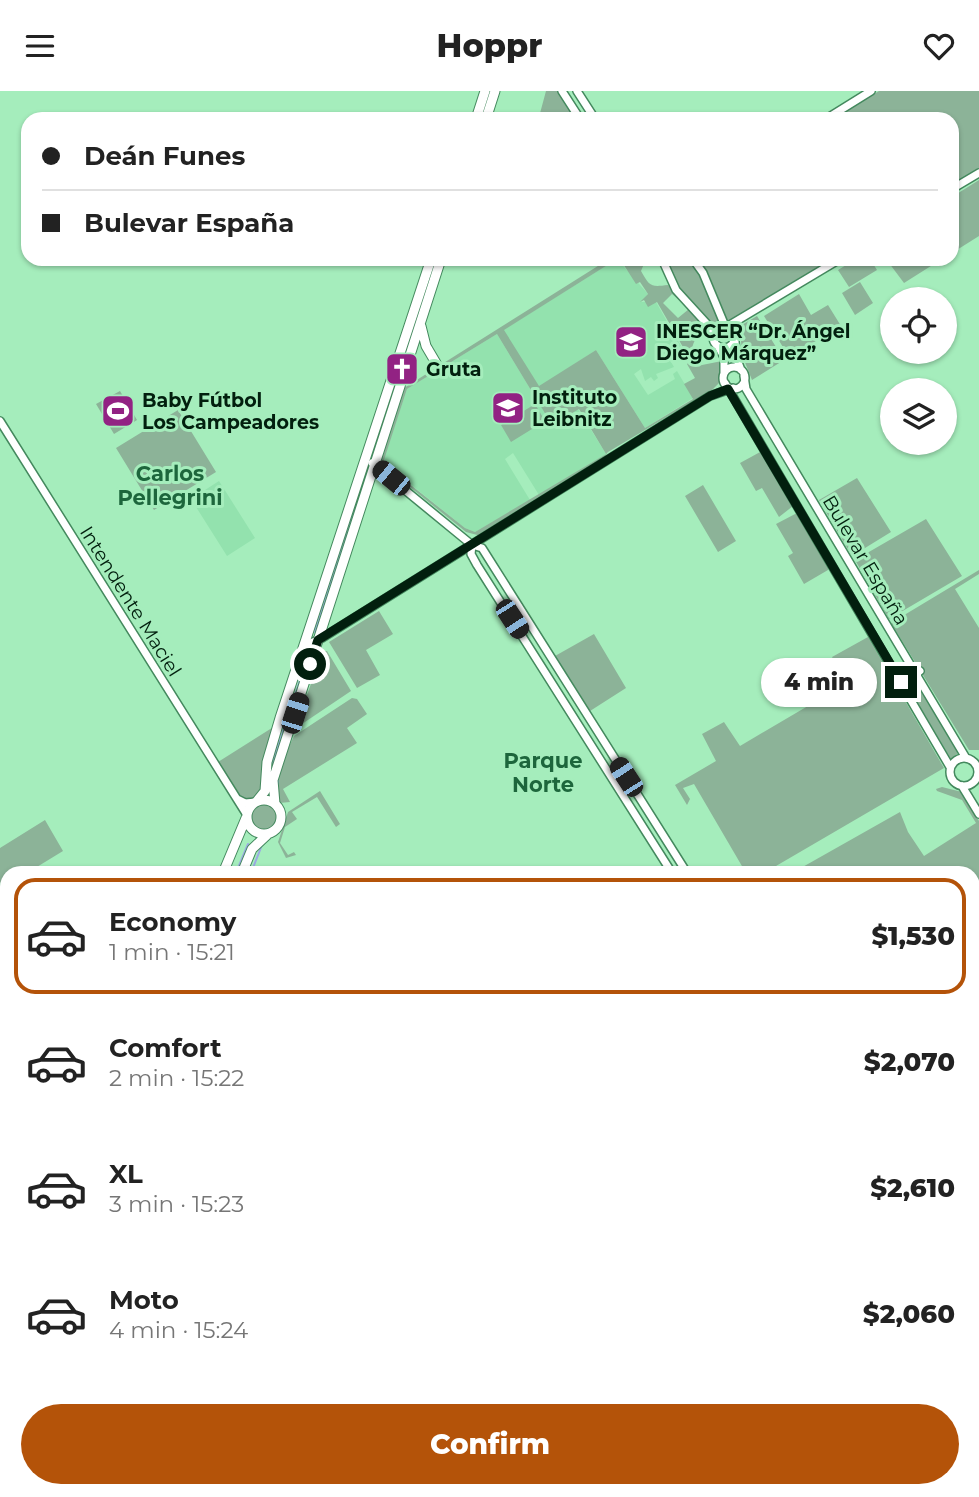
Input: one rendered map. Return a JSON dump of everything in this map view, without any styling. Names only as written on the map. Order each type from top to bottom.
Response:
[{"type":"highway","points":[[478,112],[485,91]]},
{"type":"highway","points":[[488,112],[495,91]]},
{"type":"highway","points":[[226,866],[246,818],[265,791],[267,762],[429,266]]},
{"type":"highway","points":[[245,866],[252,849],[281,820],[275,804],[273,780],[439,266]]},
{"type":"highway","points":[[421,324],[426,346],[436,363]]},
{"type":"highway","points":[[256,802],[268,800],[275,804]]},
{"type":"highway","points":[[246,818],[252,830],[269,834]]},
{"type":"main road","points":[[562,91],[576,112]]},
{"type":"main road","points":[[578,91],[591,112]]},
{"type":"main road","points":[[837,112],[871,91]]},
{"type":"main road","points":[[959,185],[979,173]]},
{"type":"main road","points":[[665,266],[676,290],[708,325],[718,345],[728,347],[735,336],[737,326],[748,316]]},
{"type":"main road","points":[[697,266],[706,277],[727,326],[735,336]]},
{"type":"main road","points":[[713,336],[717,328],[748,316],[829,266]]},
{"type":"main road","name":"Bulevar España","points":[[735,336],[736,357],[746,389],[966,758]]},
{"type":"main road","name":"Bulevar España","points":[[718,345],[724,357],[726,382],[899,684],[950,767]]},
{"type":"main road","points":[[304,646],[318,640],[710,396],[726,382],[732,367],[743,373],[741,385],[726,382]]},
{"type":"main road","points":[[710,396],[726,382]]},
{"type":"main road","name":"Intendente Maciel","points":[[0,421],[246,818]]},
{"type":"main road","points":[[366,460],[472,545],[482,548],[683,866]]},
{"type":"main road","points":[[472,545],[471,554],[477,565],[668,866]]},
{"type":"main road","points":[[899,684],[917,673]]},
{"type":"main road","points":[[962,786],[978,781],[976,766],[966,758],[958,759],[950,767],[952,780],[962,786],[979,814]]},
{"type":"main road","points":[[236,798],[245,803],[256,802]]},
{"type":"shaded area","points":[[546,91],[559,91],[572,112],[540,112]]},
{"type":"shaded area","points":[[879,91],[979,91],[979,168],[959,181],[959,112],[844,112]]},
{"type":"shaded area","points":[[979,180],[979,236],[959,249],[959,193]]},
{"type":"shaded area","points":[[598,266],[606,266],[504,330],[539,386],[596,350],[645,428],[693,399],[684,384],[695,378],[687,364],[691,361],[657,302],[648,307],[644,300],[640,302],[648,294],[640,282],[636,284],[624,266],[643,266],[641,271],[652,285],[668,285],[687,307],[672,294],[663,303],[678,318],[689,309],[699,321],[701,328],[692,348],[702,365],[722,361],[719,383],[712,390],[608,452],[598,464],[481,536],[466,532],[380,463],[404,388]],"holes":[[[497,334],[552,425],[579,409],[606,454],[475,532],[465,528],[383,463],[407,389]]]},
{"type":"shaded area","points":[[606,266],[623,266],[648,294],[641,302],[656,302],[681,346],[667,355],[674,367],[656,374],[658,378],[654,381],[651,377],[645,381],[641,369],[634,374],[648,395],[675,379],[673,374],[677,371],[693,398],[645,428],[596,350],[539,387],[503,330]]},
{"type":"shaded area","points":[[668,266],[695,266],[721,322],[713,327],[679,291]]},
{"type":"shaded area","points":[[702,266],[823,266],[728,322],[708,273]]},
{"type":"shaded area","points":[[845,266],[874,266],[877,270],[849,287],[838,270]]},
{"type":"shaded area","points":[[891,266],[931,266],[904,283]]},
{"type":"shaded area","points":[[860,282],[873,303],[855,315],[842,293]]},
{"type":"shaded area","points":[[799,294],[811,315],[828,305],[841,326],[789,357],[764,316]]},
{"type":"shaded area","points":[[757,316],[784,360],[752,380],[742,355],[740,326]]},
{"type":"shaded area","points":[[497,334],[552,425],[578,409],[606,454],[539,495],[513,453],[505,459],[530,500],[475,532],[465,528],[383,462],[407,389]]},
{"type":"shaded area","points":[[120,391],[137,420],[114,434],[96,404]]},
{"type":"shaded area","points":[[535,404],[545,421],[511,442],[501,425]]},
{"type":"shaded area","points":[[178,410],[216,472],[154,510],[116,448]]},
{"type":"shaded area","points":[[762,451],[793,506],[779,517],[762,488],[756,491],[740,463]]},
{"type":"shaded area","points":[[857,478],[891,532],[852,556],[819,500]]},
{"type":"shaded area","points":[[219,481],[255,538],[227,556],[191,499]]},
{"type":"shaded area","points":[[703,485],[736,541],[718,552],[685,496]]},
{"type":"shaded area","points":[[797,513],[829,566],[828,570],[804,584],[788,556],[793,553],[776,524]]},
{"type":"shaded area","points":[[926,519],[962,576],[889,619],[855,560]]},
{"type":"shaded area","points":[[979,570],[979,574],[955,589],[979,628],[979,750],[969,750],[891,623]]},
{"type":"shaded area","points":[[379,611],[393,634],[366,650],[380,675],[357,688],[329,642]]},
{"type":"shaded area","points":[[594,634],[626,688],[590,711],[555,656]]},
{"type":"shaded area","points":[[868,637],[944,768],[776,866],[742,866],[694,784],[683,788],[690,799],[687,805],[675,785],[716,761],[702,734],[724,722],[740,746],[847,683],[832,657]]},
{"type":"shaded area","points":[[323,651],[327,651],[351,691],[299,726],[297,722]]},
{"type":"shaded area","points":[[911,681],[916,683],[958,753],[951,759],[908,687]]},
{"type":"shaded area","points":[[352,698],[357,699],[367,714],[347,728],[357,743],[283,789],[290,802],[279,803],[274,795],[281,763],[294,736]]},
{"type":"shaded area","points":[[275,726],[262,790],[255,797],[242,797],[231,785],[218,762]]},
{"type":"shaded area","points":[[942,787],[962,792],[979,821],[979,866],[804,866],[900,812],[908,832],[924,856],[976,823],[962,800],[936,789]]},
{"type":"shaded area","points":[[320,791],[340,824],[336,827],[317,797],[292,812],[297,819],[285,827],[280,843],[288,855],[294,852],[296,855],[286,858],[278,842],[288,812]]},
{"type":"shaded area","points":[[264,802],[275,806],[279,817],[275,828],[264,832],[253,828],[249,817],[253,806]]},
{"type":"shaded area","points":[[45,820],[63,851],[38,866],[0,866],[0,848]]},
{"type":"waterway","points":[[374,453],[388,410]]},
{"type":"waterway","points":[[315,632],[366,474]]},
{"type":"waterway","points":[[270,771],[309,653]]},
{"type":"waterway","points":[[278,781],[278,791]]},
{"type":"waterway","points":[[239,866],[248,844]]},
{"type":"waterway","points":[[254,866],[262,845]]},
{"type":"place","name":"INESCER “Dr. Ángel Diego Márquez”","points":[[631,342]]},
{"type":"place","name":"Gruta","points":[[402,369]]},
{"type":"place","name":"Instituto Leibnitz","points":[[508,408]]},
{"type":"place","name":"Baby Fútbol Los Campeadores","points":[[118,411]]},
{"type":"district","name":"Carlos Pellegrini","points":[[170,486]]},
{"type":"district","name":"Parque Norte","points":[[543,773]]},
{"type":"route","points":[[310,664],[318,640],[710,396],[728,389],[901,682]]}]
